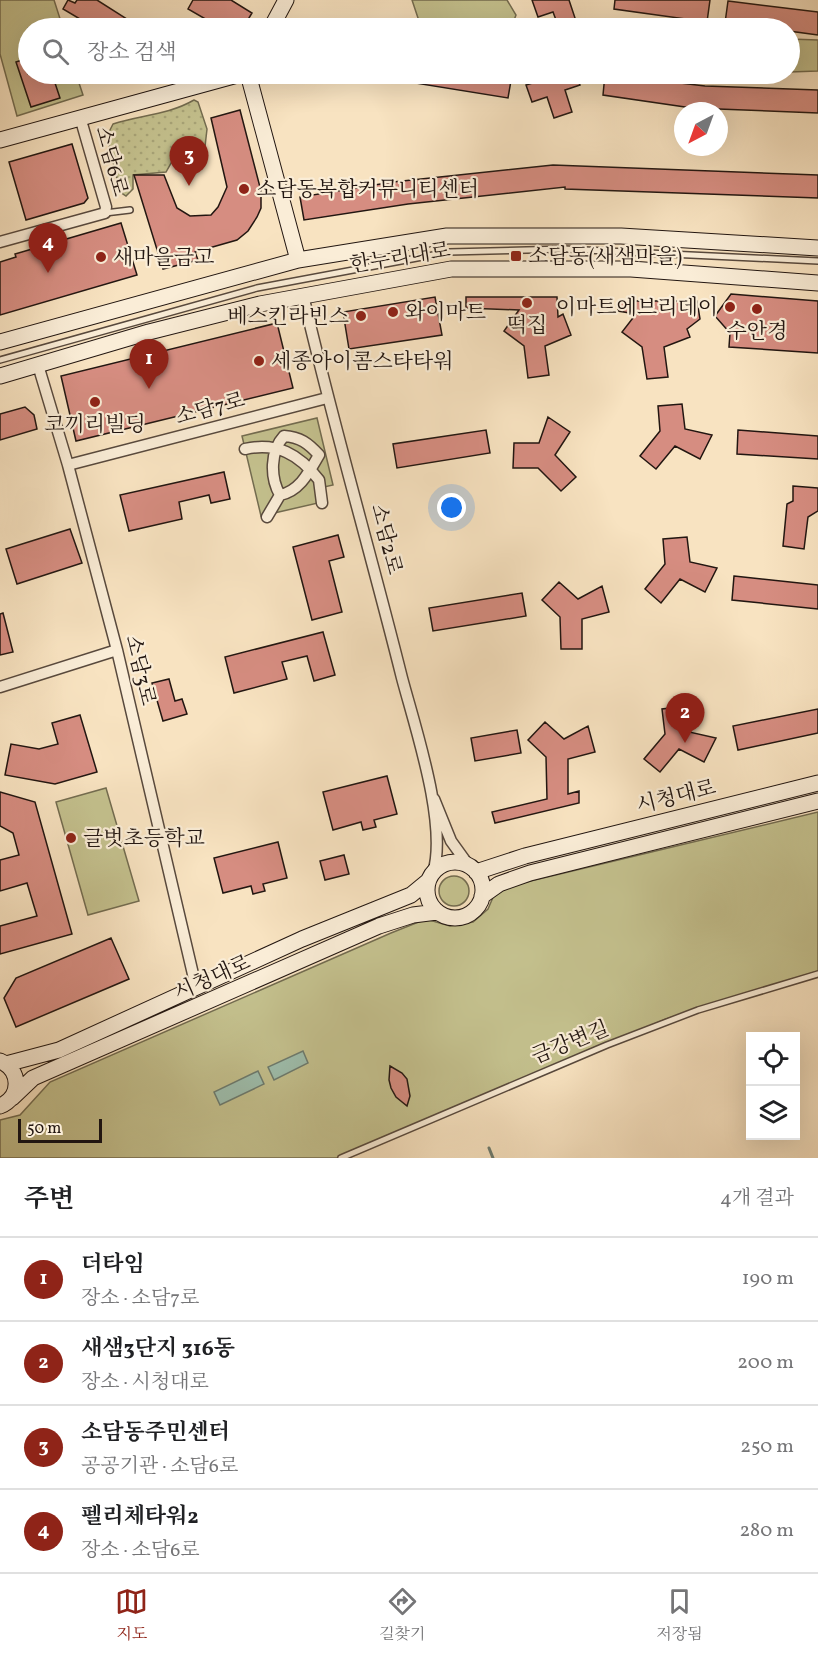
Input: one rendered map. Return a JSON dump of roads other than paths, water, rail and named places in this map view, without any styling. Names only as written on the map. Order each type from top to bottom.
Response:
[{"type":"street","points":[[276,18],[286,0]]},
{"type":"street","points":[[0,140],[204,84]]},
{"type":"street","points":[[251,84],[298,260]]},
{"type":"street","name":"소담6로","points":[[0,242],[105,213],[106,207],[81,117]]},
{"type":"street","name":"한누리대로","points":[[0,342],[298,260],[447,236],[621,236],[818,248]]},
{"type":"street","name":"한누리대로","points":[[0,376],[149,332],[260,303],[451,269],[631,269],[818,283]]},
{"type":"street","name":"소담2로","points":[[303,295],[327,398],[360,510],[431,794]]},
{"type":"street","name":"소담3로","points":[[38,365],[68,465],[117,650],[196,987]]},
{"type":"street","name":"소담7로","points":[[68,465],[327,398]]},
{"type":"street","points":[[284,436],[302,440],[319,455],[310,470],[289,494],[280,495],[273,478],[276,449],[284,436]]},
{"type":"street","points":[[245,449],[267,445],[296,458],[320,480],[322,503]]},
{"type":"street","points":[[267,517],[280,495]]},
{"type":"street","points":[[0,687],[117,650]]},
{"type":"street","name":"시청대로","points":[[472,869],[818,783]]},
{"type":"street","points":[[431,794],[451,841],[481,880],[482,896],[477,908],[469,915],[450,918],[437,912],[429,900],[431,877],[438,846],[431,794]]},
{"type":"street","name":"시청대로","points":[[482,896],[499,884],[530,873],[818,801]]},
{"type":"street","points":[[431,877],[450,863],[472,869]]},
{"type":"street","name":"시청대로","points":[[2,1061],[59,1050],[302,939],[411,895],[431,877]]},
{"type":"street","name":"시청대로","points":[[6,1102],[33,1078],[379,926],[413,915],[437,912]]},
{"type":"street","points":[[2,1061],[15,1076],[17,1083],[6,1102]]},
{"type":"lane","points":[[105,213],[130,210]]},
{"type":"lane","points":[[0,360],[257,288],[449,252],[564,249],[818,261]]},
{"type":"lane","name":"금강변길","points":[[341,1158],[607,1045],[698,1010],[818,974]]},
{"type":"waterway","points":[[489,1148],[493,1158]]},
{"type":"place","name":"소담동주민센터","points":[[189,186]]},
{"type":"place","name":"소담동복합커뮤니티센터","points":[[244,189]]},
{"type":"place","name":"소담동(새샘마을)","points":[[516,256]]},
{"type":"place","name":"새마을금고","points":[[101,257]]},
{"type":"place","name":"펠리체타워2","points":[[48,273]]},
{"type":"place","name":"떡집","points":[[527,303]]},
{"type":"place","name":"이마트에브리데이","points":[[730,307]]},
{"type":"place","name":"수안경","points":[[757,309]]},
{"type":"place","name":"와이마트","points":[[393,312]]},
{"type":"place","name":"베스킨라빈스","points":[[361,316]]},
{"type":"place","name":"세종아이콤스타타워","points":[[259,361]]},
{"type":"place","name":"더타임","points":[[149,389]]},
{"type":"place","name":"코끼리빌딩","points":[[95,402]]},
{"type":"place","name":"새샘3단지 316동","points":[[685,743]]},
{"type":"place","name":"글벗초등학교","points":[[71,838]]}]
